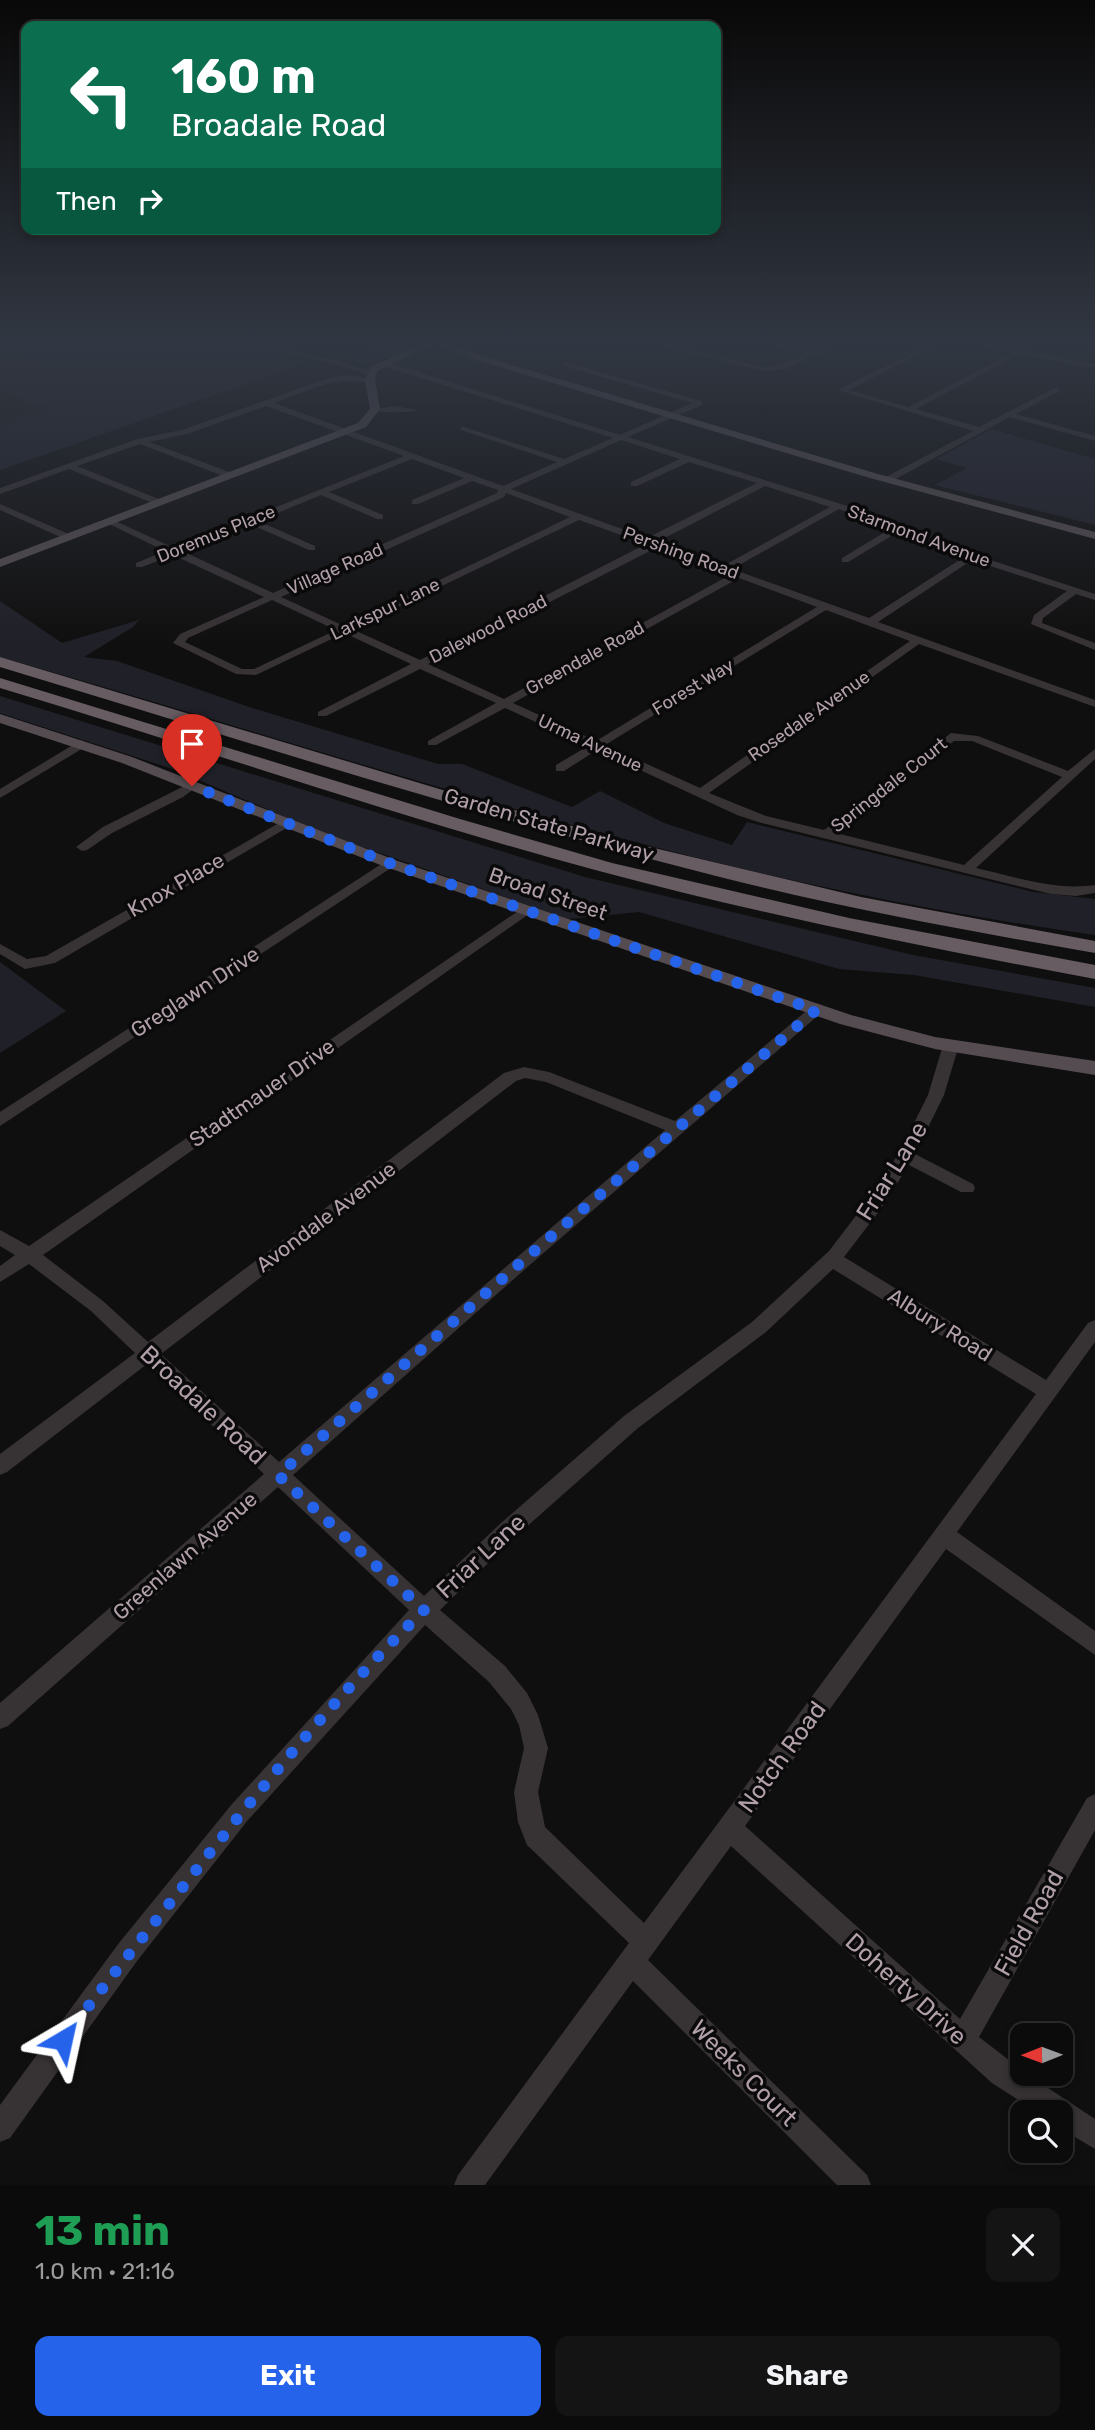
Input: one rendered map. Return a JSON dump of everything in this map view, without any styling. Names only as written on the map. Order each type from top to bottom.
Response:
[{"type":"highway","name":"Garden State Parkway","points":[[0,662],[597,839],[859,903],[1095,947]]},
{"type":"highway","name":"Garden State Parkway","points":[[0,683],[603,866],[813,918],[1095,972]]},
{"type":"main road","points":[[0,563],[315,443]]},
{"type":"main road","points":[[762,443],[1095,536]]},
{"type":"main road","name":"Broad Street","points":[[0,718],[81,744],[389,863],[816,1010],[886,1031],[951,1045],[1095,1068]]},
{"type":"street","name":"Starmond Avenue","points":[[0,491],[134,443]]},
{"type":"street","points":[[145,443],[229,475]]},
{"type":"street","name":"Pershing Road","points":[[375,443],[1095,704]]},
{"type":"street","points":[[508,443],[565,462]]},
{"type":"street","name":"Village Road","points":[[189,650],[178,643],[184,636],[501,495],[503,489],[609,443]]},
{"type":"street","name":"Starmond Avenue","points":[[637,443],[882,520],[915,538],[1095,597]]},
{"type":"street","points":[[887,480],[956,443]]},
{"type":"street","name":"Doremus Place","points":[[139,565],[411,456]]},
{"type":"street","points":[[634,484],[688,459]]},
{"type":"street","points":[[69,466],[158,502]]},
{"type":"street","points":[[415,502],[471,478]]},
{"type":"street","name":"Dalewood Road","points":[[322,714],[648,549],[656,537],[764,483]]},
{"type":"street","points":[[321,492],[380,517]]},
{"type":"street","points":[[724,569],[838,506]]},
{"type":"street","points":[[0,507],[68,537]]},
{"type":"street","name":"Larkspur Lane","points":[[189,650],[240,672],[253,673],[579,516]]},
{"type":"street","points":[[251,521],[312,548]]},
{"type":"street","name":"Urma Avenue","points":[[108,522],[762,820],[1063,892],[1095,889]]},
{"type":"street","points":[[845,560],[898,528]]},
{"type":"street","points":[[870,622],[971,556]]},
{"type":"street","name":"Greendale Road","points":[[432,743],[738,574]]},
{"type":"street","points":[[1075,590],[1038,617],[1036,624],[1095,647]]},
{"type":"street","name":"Forest Way","points":[[560,768],[825,606]]},
{"type":"street","name":"Rosedale Avenue","points":[[701,793],[918,640]]},
{"type":"street","name":"Springdale Court","points":[[826,835],[951,737],[974,738],[1070,776]]},
{"type":"street","points":[[0,794],[81,744]]},
{"type":"street","points":[[967,869],[1095,753]]},
{"type":"street","points":[[82,847],[98,834],[155,808],[192,786]]},
{"type":"street","name":"Knox Place","points":[[0,948],[19,961],[32,964],[50,960],[286,823]]},
{"type":"street","name":"Greglawn Drive","points":[[0,1120],[389,863]]},
{"type":"street","name":"Stadtmauer Drive","points":[[0,1275],[524,911]]},
{"type":"street","name":"Greenlawn Avenue","points":[[0,1718],[526,1258],[816,1010]]},
{"type":"street","name":"Friar Lane","points":[[0,2128],[128,1952],[240,1812],[291,1752],[424,1610],[508,1530],[631,1422],[760,1326],[832,1259],[874,1205],[906,1156],[936,1095],[951,1045]]},
{"type":"street","name":"Avondale Avenue","points":[[0,1466],[501,1083],[517,1074],[534,1073],[550,1077],[678,1129]]},
{"type":"street","points":[[906,1156],[967,1188]]},
{"type":"street","name":"Broadale Road","points":[[0,1237],[29,1255],[97,1306],[424,1610],[497,1674],[526,1711],[537,1748],[526,1793],[530,1822],[536,1836],[639,1951]]},
{"type":"street","name":"Albury Road","points":[[832,1259],[1049,1392]]},
{"type":"street","name":"Notch Road","points":[[468,2185],[1095,1328]]},
{"type":"street","points":[[944,1535],[1095,1644]]},
{"type":"street","name":"Field Road","points":[[963,2040],[1095,1805]]},
{"type":"street","name":"Doherty Drive","points":[[729,1828],[1002,2073],[1095,2135]]},
{"type":"street","name":"Weeks Court","points":[[639,1951],[857,2185]]},
{"type":"shaded area","points":[[0,443],[77,443],[0,470]]},
{"type":"shaded area","points":[[0,443],[77,443],[0,470]]},
{"type":"shaded area","points":[[965,443],[1039,443],[1095,459],[1095,525],[935,485],[967,468],[936,459]]},
{"type":"shaded area","points":[[0,601],[62,643],[139,620],[133,627],[84,657],[117,661],[252,708],[438,764],[462,764],[572,807],[600,791],[664,823],[732,845],[747,822],[1033,892],[1095,899],[1095,935],[902,903],[710,861],[532,814],[0,657]]},
{"type":"shaded area","points":[[0,696],[585,877],[913,955],[1095,988],[1095,1007],[914,975],[839,969],[639,912],[568,919],[323,833],[173,769],[0,713]]},
{"type":"shaded area","points":[[0,962],[66,1011],[0,1053]]},
{"type":"route","points":[[63,2040],[128,1952],[240,1812],[291,1752],[424,1610],[278,1475],[621,1175],[816,1010],[389,863],[192,786]]}]
